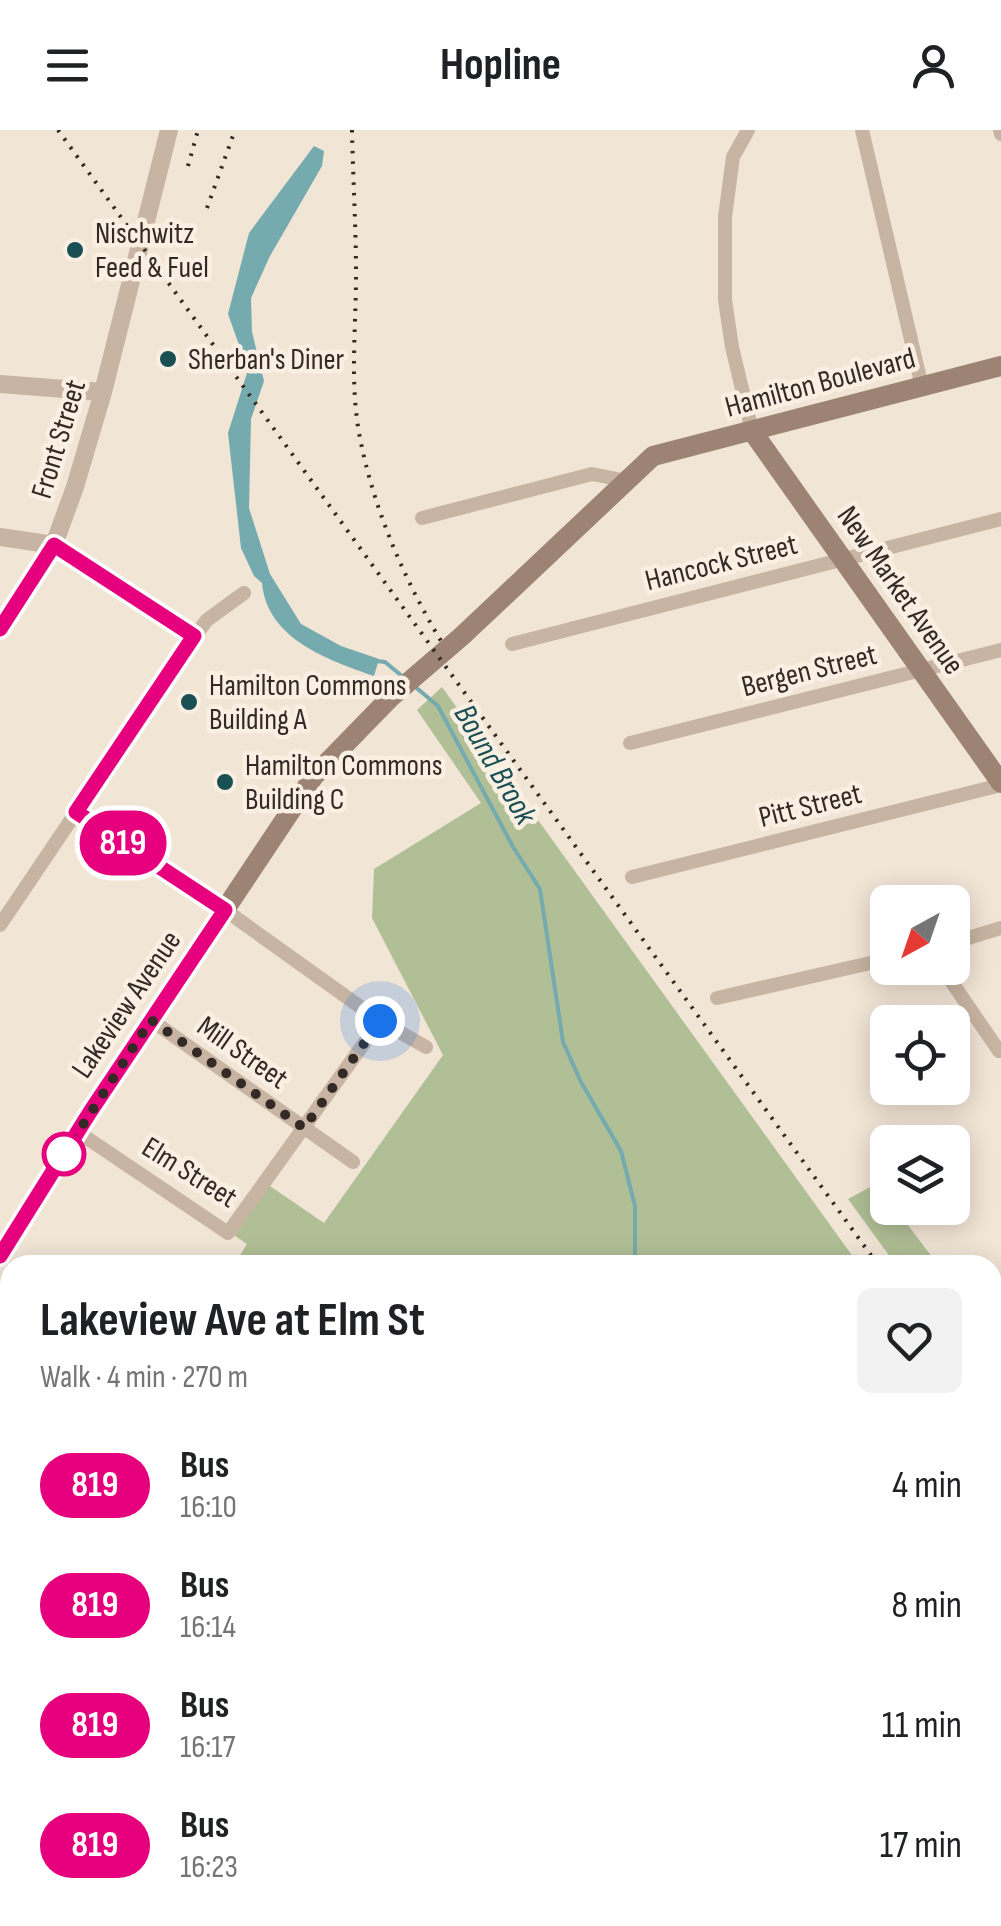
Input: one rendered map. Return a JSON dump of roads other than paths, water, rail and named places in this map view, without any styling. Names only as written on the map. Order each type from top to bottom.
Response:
[{"type":"main road","name":"Hamilton Boulevard","points":[[653,456],[1001,366]]},
{"type":"main road","name":"New Market Avenue","points":[[752,431],[1001,784]]},
{"type":"main road","name":"Lakeview Avenue","points":[[1,1255],[314,776],[390,698],[462,636],[653,456]]},
{"type":"street","name":"Front Street","points":[[0,629],[54,545],[80,472],[169,130]]},
{"type":"street","points":[[748,130],[733,158],[725,217],[725,300],[752,431]]},
{"type":"street","points":[[862,130],[922,387]]},
{"type":"street","points":[[0,384],[102,392]]},
{"type":"street","points":[[422,518],[592,474],[627,482]]},
{"type":"street","name":"Hancock Street","points":[[512,644],[1001,519]]},
{"type":"street","points":[[0,537],[54,545],[194,636]]},
{"type":"street","points":[[0,925],[194,636],[208,620],[244,593]]},
{"type":"street","name":"Bergen Street","points":[[630,743],[1001,650]]},
{"type":"street","name":"Pitt Street","points":[[632,877],[1001,784]]},
{"type":"street","points":[[76,812],[225,910],[380,1021],[426,1047]]},
{"type":"street","points":[[970,937],[1001,928]]},
{"type":"street","points":[[717,998],[870,963]]},
{"type":"street","points":[[954,985],[999,1051]]},
{"type":"street","name":"Mill Street","points":[[151,1020],[353,1162]]},
{"type":"street","points":[[304,1128],[380,1021]]},
{"type":"street","name":"Elm Street","points":[[78,1132],[228,1233],[304,1128]]},
{"type":"water","points":[[314,146],[324,151],[322,166],[270,256],[251,298],[252,332],[264,381],[251,419],[249,508],[270,574],[301,624],[341,646],[379,659],[374,676],[320,654],[288,633],[275,619],[262,583],[254,576],[241,548],[228,433],[248,370],[228,314],[249,233]]},
{"type":"waterway","name":"Bound Brook","points":[[376,661],[385,662],[402,676]]},
{"type":"waterway","name":"Bound Brook","points":[[413,685],[438,706],[513,847],[540,889],[563,1042],[621,1151],[635,1206],[635,1255]]},
{"type":"railway","points":[[58,130],[871,1255]]},
{"type":"railway","points":[[188,166],[198,130]]},
{"type":"railway","points":[[207,208],[235,130]]},
{"type":"railway","points":[[352,130],[357,422],[383,520],[415,594],[441,641]]},
{"type":"place","name":"Nischwitz Feed & Fuel","points":[[75,250]]},
{"type":"place","name":"Sherban's Diner","points":[[168,359]]},
{"type":"place","name":"Hamilton Commons Building A","points":[[189,702]]},
{"type":"place","name":"Hamilton Commons Building C","points":[[225,782]]}]
